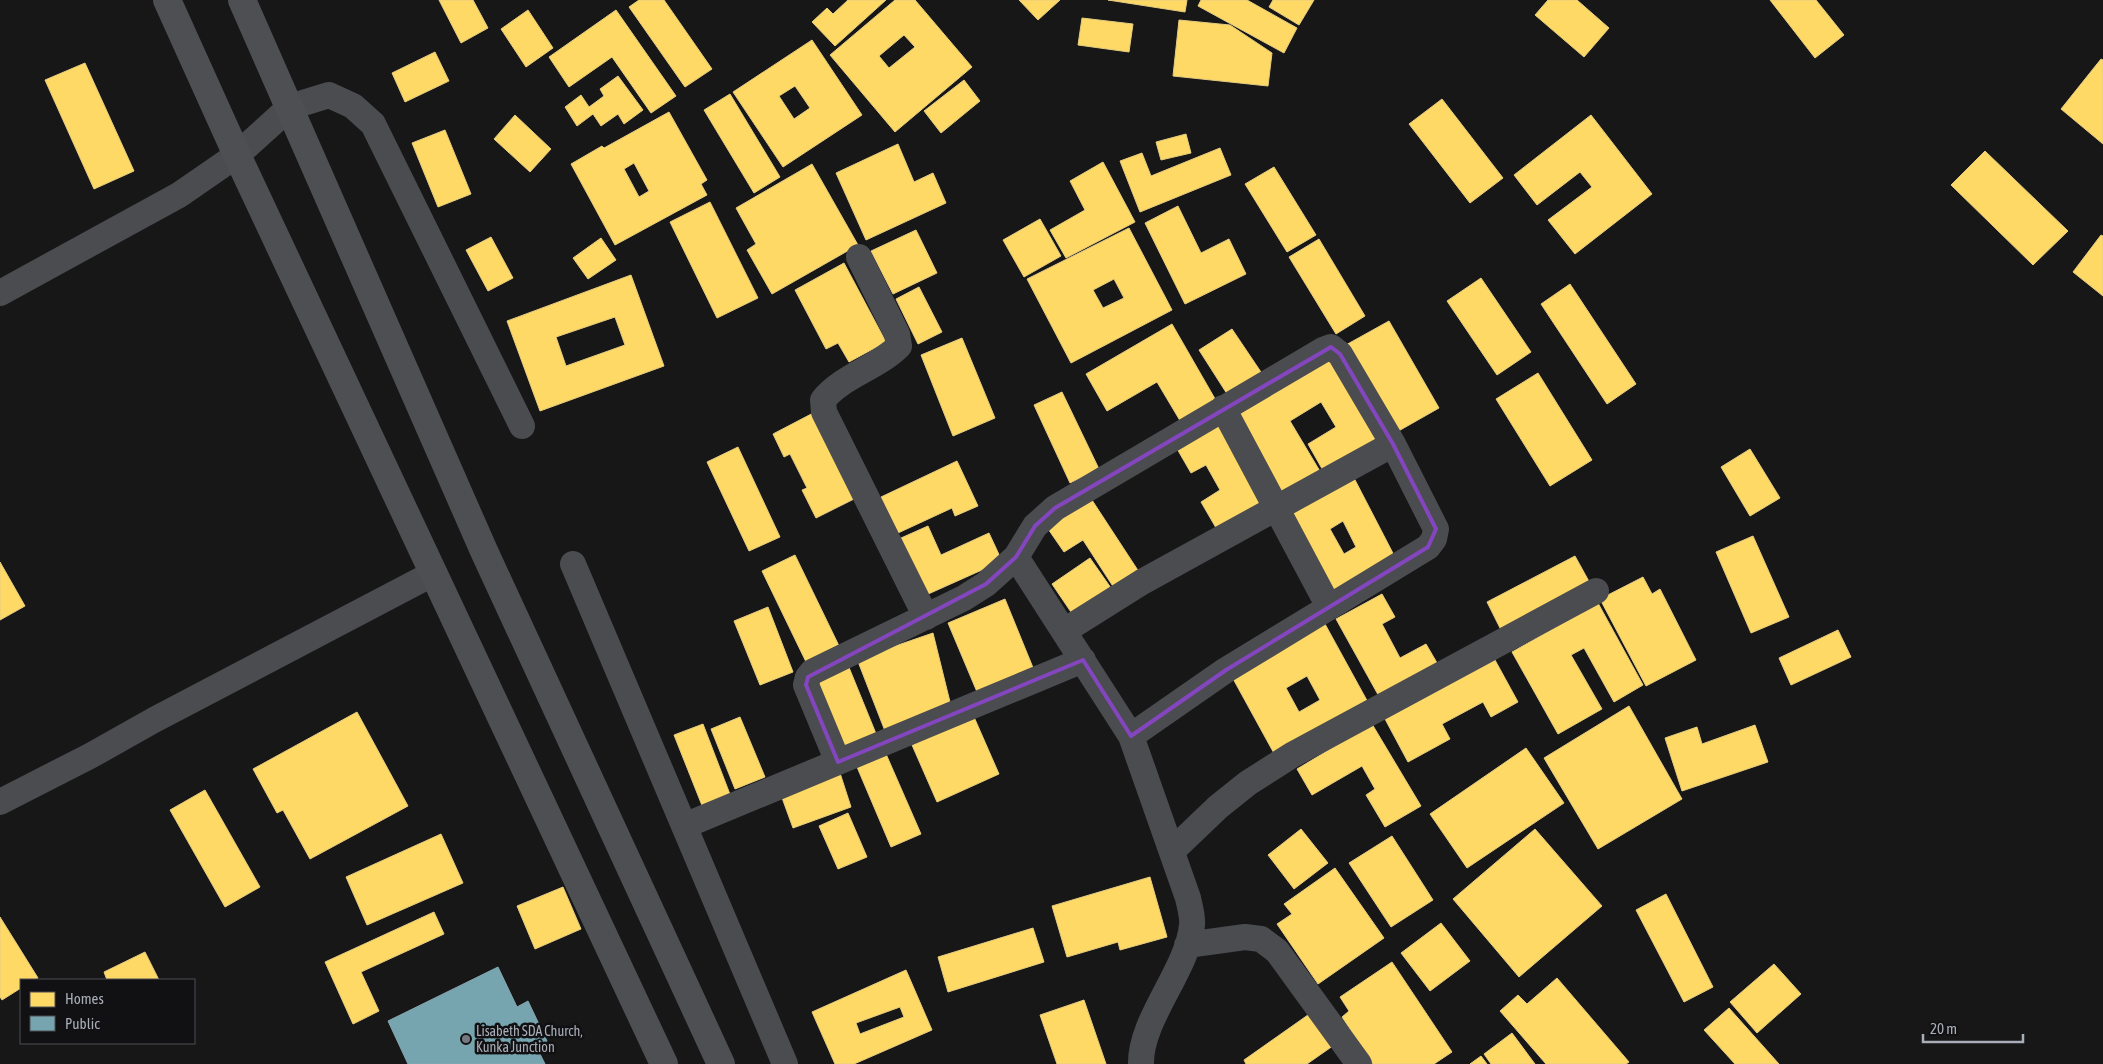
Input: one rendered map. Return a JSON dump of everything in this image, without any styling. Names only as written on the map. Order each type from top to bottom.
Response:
[{"type":"main road","points":[[167,0],[237,155],[664,1064]]},
{"type":"main road","points":[[242,0],[484,551],[721,1064]]},
{"type":"street","points":[[0,293],[178,195],[237,155],[290,107],[329,95],[353,106],[373,124],[522,426]]},
{"type":"street","points":[[858,257],[897,334],[899,346],[889,356],[831,390],[823,400],[824,412],[926,617]]},
{"type":"street","points":[[838,762],[806,685],[808,677],[812,672],[964,598],[986,584],[1016,557],[1035,526],[1055,508],[1322,350],[1331,347],[1340,354],[1393,444],[1436,529],[1434,539],[1428,547],[1226,670],[1132,736]]},
{"type":"street","points":[[1223,408],[1329,607]]},
{"type":"street","points":[[1064,631],[1142,582],[1393,444]]},
{"type":"street","points":[[1016,557],[1132,736],[1188,898],[1192,925],[1187,945],[1146,1036],[1141,1064]]},
{"type":"street","points":[[574,564],[785,1064]]},
{"type":"street","points":[[0,802],[434,573]]},
{"type":"street","points":[[1172,851],[1218,807],[1248,783],[1292,755],[1596,591]]},
{"type":"street","points":[[684,826],[1083,660]]},
{"type":"street","points":[[1187,945],[1245,937],[1261,939],[1277,951],[1359,1064]]},
{"type":"highlighted area","points":[[1331,347],[1340,354],[1393,444],[1436,529],[1428,547],[1226,670],[1131,736],[1083,660],[838,762],[806,685],[808,677],[986,584],[1016,557],[1035,526],[1055,508]]},
{"type":"building: Homes","points":[[439,0],[473,0],[488,28],[461,43]]},
{"type":"building: Homes","points":[[639,0],[664,0],[712,69],[685,87],[629,7]]},
{"type":"building: Homes","points":[[848,0],[886,0],[835,46],[812,22],[827,8],[833,14]]},
{"type":"building: Homes","points":[[895,0],[915,0],[972,67],[895,132],[830,55]],"holes":[[[904,35],[915,47],[889,68],[879,56]]]},
{"type":"building: Homes","points":[[1019,0],[1060,0],[1038,20]]},
{"type":"building: Homes","points":[[1108,0],[1187,0],[1185,12]]},
{"type":"building: Homes","points":[[1201,0],[1247,0],[1297,28],[1284,53],[1198,6]]},
{"type":"building: Homes","points":[[1273,0],[1314,0],[1299,25],[1269,7]]},
{"type":"building: Homes","points":[[1548,0],[1577,0],[1609,28],[1584,57],[1535,15]]},
{"type":"building: Homes","points":[[1770,0],[1816,0],[1844,35],[1815,58]]},
{"type":"building: Homes","points":[[528,10],[553,48],[526,67],[501,29]]},
{"type":"building: Homes","points":[[616,10],[676,96],[651,113],[612,57],[569,87],[549,57]]},
{"type":"building: Homes","points":[[1082,18],[1133,24],[1129,52],[1078,45]]},
{"type":"building: Homes","points":[[1179,20],[1230,25],[1272,53],[1268,86],[1173,76]]},
{"type":"building: Homes","points":[[812,40],[862,115],[783,167],[733,92]],"holes":[[[795,86],[810,108],[794,119],[779,96]]]},
{"type":"building: Homes","points":[[435,52],[449,81],[405,102],[392,73]]},
{"type":"building: Homes","points":[[2101,59],[2103,60],[2103,144],[2061,109]]},
{"type":"building: Homes","points":[[85,63],[134,171],[94,189],[45,80]]},
{"type":"building: Homes","points":[[618,76],[643,110],[624,124],[618,114],[601,126],[593,114],[577,126],[565,107],[581,95],[589,107],[604,96],[600,89]]},
{"type":"building: Homes","points":[[964,80],[980,101],[941,133],[924,111]]},
{"type":"building: Homes","points":[[730,94],[780,177],[754,193],[704,110]]},
{"type":"building: Homes","points":[[1442,99],[1503,178],[1470,203],[1409,124]]},
{"type":"building: Homes","points":[[669,112],[707,180],[701,184],[707,195],[615,245],[571,164],[602,146],[604,148]],"holes":[[[634,163],[649,191],[639,197],[624,169]]]},
{"type":"building: Homes","points":[[515,115],[551,149],[530,172],[494,139]]},
{"type":"building: Homes","points":[[1591,115],[1652,194],[1575,254],[1548,220],[1592,187],[1580,172],[1537,205],[1514,175]]},
{"type":"building: Homes","points":[[445,130],[471,194],[438,207],[412,143]]},
{"type":"building: Homes","points":[[1186,134],[1191,153],[1161,160],[1156,142]]},
{"type":"building: Homes","points":[[898,144],[914,182],[933,173],[946,203],[866,240],[836,173]]},
{"type":"building: Homes","points":[[1220,148],[1231,175],[1140,212],[1120,161],[1142,153],[1151,176]]},
{"type":"building: Homes","points":[[1985,151],[2068,231],[2033,265],[1951,185]]},
{"type":"building: Homes","points":[[1103,162],[1135,222],[1066,258],[1050,230],[1085,210],[1070,181]]},
{"type":"building: Homes","points":[[812,164],[858,245],[772,294],[747,250],[756,244],[736,208]]},
{"type":"building: Homes","points":[[1274,167],[1316,235],[1287,252],[1245,184]]},
{"type":"building: Homes","points":[[710,202],[758,298],[717,318],[670,222]]},
{"type":"building: Homes","points":[[1178,206],[1201,253],[1229,239],[1246,274],[1185,304],[1145,223]]},
{"type":"building: Homes","points":[[1040,219],[1061,256],[1024,277],[1003,240]]},
{"type":"building: Homes","points":[[1129,228],[1172,310],[1071,363],[1027,279]],"holes":[[[1114,279],[1124,298],[1103,308],[1093,290]]]},
{"type":"building: Homes","points":[[916,230],[937,273],[893,294],[871,251]]},
{"type":"building: Homes","points":[[2101,235],[2103,236],[2103,296],[2073,272]]},
{"type":"building: Homes","points":[[491,237],[513,278],[488,291],[466,250]]},
{"type":"building: Homes","points":[[601,238],[616,260],[588,279],[573,258]]},
{"type":"building: Homes","points":[[1319,239],[1365,316],[1336,334],[1289,257]]},
{"type":"building: Homes","points":[[844,263],[886,342],[849,362],[838,343],[826,349],[795,290]]},
{"type":"building: Homes","points":[[631,275],[664,366],[540,411],[507,321]],"holes":[[[615,317],[625,345],[566,366],[556,337]]]},
{"type":"building: Homes","points":[[1481,278],[1531,352],[1497,375],[1447,301]]},
{"type":"building: Homes","points":[[1570,284],[1636,384],[1607,404],[1541,304]]},
{"type":"building: Homes","points":[[919,287],[942,332],[918,344],[896,299]]},
{"type":"building: Homes","points":[[1389,321],[1439,408],[1395,433],[1344,346]]},
{"type":"building: Homes","points":[[1172,324],[1218,404],[1182,424],[1157,382],[1107,411],[1086,374]]},
{"type":"building: Homes","points":[[1232,329],[1263,375],[1229,397],[1199,350]]},
{"type":"building: Homes","points":[[962,338],[995,418],[953,436],[921,355]]},
{"type":"building: Homes","points":[[1334,356],[1383,439],[1325,474],[1308,444],[1336,427],[1321,402],[1290,421],[1321,473],[1280,497],[1232,416]]},
{"type":"building: Homes","points":[[1538,373],[1592,460],[1550,486],[1496,399]]},
{"type":"building: Homes","points":[[1062,392],[1099,469],[1070,483],[1034,405]]},
{"type":"building: Homes","points":[[817,411],[860,496],[816,518],[802,490],[807,488],[790,454],[784,457],[773,434]]},
{"type":"building: Homes","points":[[1222,420],[1271,502],[1219,533],[1201,502],[1220,490],[1206,465],[1191,473],[1176,447]]},
{"type":"building: Homes","points":[[738,447],[780,537],[749,551],[707,462]]},
{"type":"building: Homes","points":[[1750,449],[1780,498],[1750,516],[1721,467]]},
{"type":"building: Homes","points":[[957,461],[978,506],[955,516],[952,508],[898,533],[881,497]]},
{"type":"building: Homes","points":[[1353,476],[1397,561],[1328,597],[1284,512]],"holes":[[[1343,521],[1356,547],[1344,554],[1330,529]]]},
{"type":"building: Homes","points":[[1090,497],[1141,575],[1116,591],[1083,540],[1064,552],[1046,526]]},
{"type":"building: Homes","points":[[928,526],[941,555],[989,533],[1002,561],[926,595],[901,538]]},
{"type":"building: Homes","points":[[1753,536],[1789,617],[1751,633],[1716,552]]},
{"type":"building: Homes","points":[[795,555],[841,650],[808,666],[762,571]]},
{"type":"building: Homes","points":[[1575,556],[1591,585],[1502,632],[1487,602]]},
{"type":"building: Homes","points":[[1090,558],[1111,588],[1073,615],[1052,584]]},
{"type":"building: Homes","points":[[0,562],[25,606],[0,620]]},
{"type":"building: Homes","points":[[1643,577],[1652,594],[1660,589],[1696,660],[1646,686],[1600,599]]},
{"type":"building: Homes","points":[[1382,594],[1395,617],[1382,624],[1400,658],[1426,644],[1440,668],[1381,700],[1336,619]]},
{"type":"building: Homes","points":[[1005,599],[1036,675],[980,699],[948,623]]},
{"type":"building: Homes","points":[[1598,603],[1643,685],[1614,702],[1584,648],[1571,655],[1602,709],[1558,734],[1512,652]]},
{"type":"building: Homes","points":[[768,607],[793,672],[760,685],[734,621]]},
{"type":"building: Homes","points":[[1325,624],[1370,706],[1276,757],[1231,675]],"holes":[[[1307,676],[1320,700],[1299,712],[1286,688]]]},
{"type":"building: Homes","points":[[1838,630],[1851,657],[1791,685],[1779,658]]},
{"type":"building: Homes","points":[[933,633],[951,706],[885,731],[857,659]]},
{"type":"building: Homes","points":[[1495,660],[1518,702],[1491,717],[1483,702],[1442,724],[1450,739],[1408,762],[1385,719]]},
{"type":"building: Homes","points":[[848,665],[879,741],[845,755],[814,679]]},
{"type":"building: Homes","points":[[1629,706],[1682,799],[1598,849],[1544,758]]},
{"type":"building: Homes","points":[[357,712],[408,806],[310,859],[283,810],[277,813],[253,769]]},
{"type":"building: Homes","points":[[740,717],[765,777],[735,789],[711,729]]},
{"type":"building: Homes","points":[[974,717],[999,774],[937,802],[912,745]]},
{"type":"building: Homes","points":[[703,724],[731,797],[703,808],[674,735]]},
{"type":"building: Homes","points":[[1372,724],[1421,806],[1385,827],[1366,795],[1375,789],[1362,766],[1312,795],[1297,769]]},
{"type":"building: Homes","points":[[1755,725],[1768,762],[1682,791],[1665,738],[1697,727],[1702,744]]},
{"type":"building: Homes","points":[[1526,748],[1564,803],[1467,868],[1430,814]]},
{"type":"building: Homes","points":[[886,754],[921,834],[891,847],[857,767]]},
{"type":"building: Homes","points":[[840,773],[851,807],[793,828],[781,795]]},
{"type":"building: Homes","points":[[205,790],[260,887],[225,907],[170,810]]},
{"type":"building: Homes","points":[[848,813],[867,857],[838,869],[819,826]]},
{"type":"building: Homes","points":[[1301,829],[1328,863],[1294,889],[1268,855]]},
{"type":"building: Homes","points":[[1535,829],[1602,906],[1519,977],[1453,899]]},
{"type":"building: Homes","points":[[441,834],[463,883],[367,925],[346,877]]},
{"type":"building: Homes","points":[[1392,836],[1433,900],[1391,927],[1349,863]]},
{"type":"building: Homes","points":[[1335,868],[1384,938],[1318,984],[1277,924],[1292,914],[1284,904]]},
{"type":"building: Homes","points":[[1150,877],[1167,937],[1120,950],[1118,942],[1067,957],[1052,906]]},
{"type":"building: Homes","points":[[563,887],[581,929],[535,949],[517,906]]},
{"type":"building: Homes","points":[[1666,894],[1713,987],[1684,1002],[1636,910]]},
{"type":"building: Homes","points":[[434,912],[444,934],[361,972],[379,1011],[353,1024],[325,962]]},
{"type":"building: Homes","points":[[0,917],[38,978],[20,979],[20,989],[2,1000],[0,997]]},
{"type":"building: Homes","points":[[1441,923],[1470,961],[1430,991],[1401,953]]},
{"type":"building: Homes","points":[[1033,928],[1044,962],[948,992],[938,957]]},
{"type":"building: Homes","points":[[145,952],[158,979],[107,979],[104,972]]},
{"type":"building: Homes","points":[[1392,962],[1452,1052],[1434,1064],[1373,1064],[1342,1017],[1349,1011],[1340,997]]},
{"type":"building: Homes","points":[[1774,964],[1801,994],[1757,1033],[1730,1002]]},
{"type":"building: Homes","points":[[906,970],[932,1030],[854,1064],[835,1064],[812,1012]],"holes":[[[900,1007],[904,1017],[860,1034],[856,1023]]]},
{"type":"building: Homes","points":[[1557,978],[1629,1062],[1626,1064],[1546,1064],[1500,1011],[1518,995],[1527,1004]]},
{"type":"building: Homes","points":[[1084,1000],[1106,1064],[1057,1064],[1040,1015]]},
{"type":"building: Homes","points":[[1729,1008],[1779,1064],[1735,1064],[1704,1030]]},
{"type":"building: Homes","points":[[1315,1010],[1337,1043],[1307,1064],[1246,1064],[1244,1060]]},
{"type":"building: Homes","points":[[1512,1033],[1535,1064],[1491,1064],[1484,1054]]},
{"type":"building: Homes","points":[[1481,1056],[1487,1064],[1470,1064]]},
{"type":"building: Public","points":[[498,967],[517,1007],[528,1001],[547,1041],[536,1046],[545,1064],[408,1064],[388,1021]]},
{"type":"place","name":"Lisabeth SDA Church, Kunka Junction","points":[[466,1039]]}]
